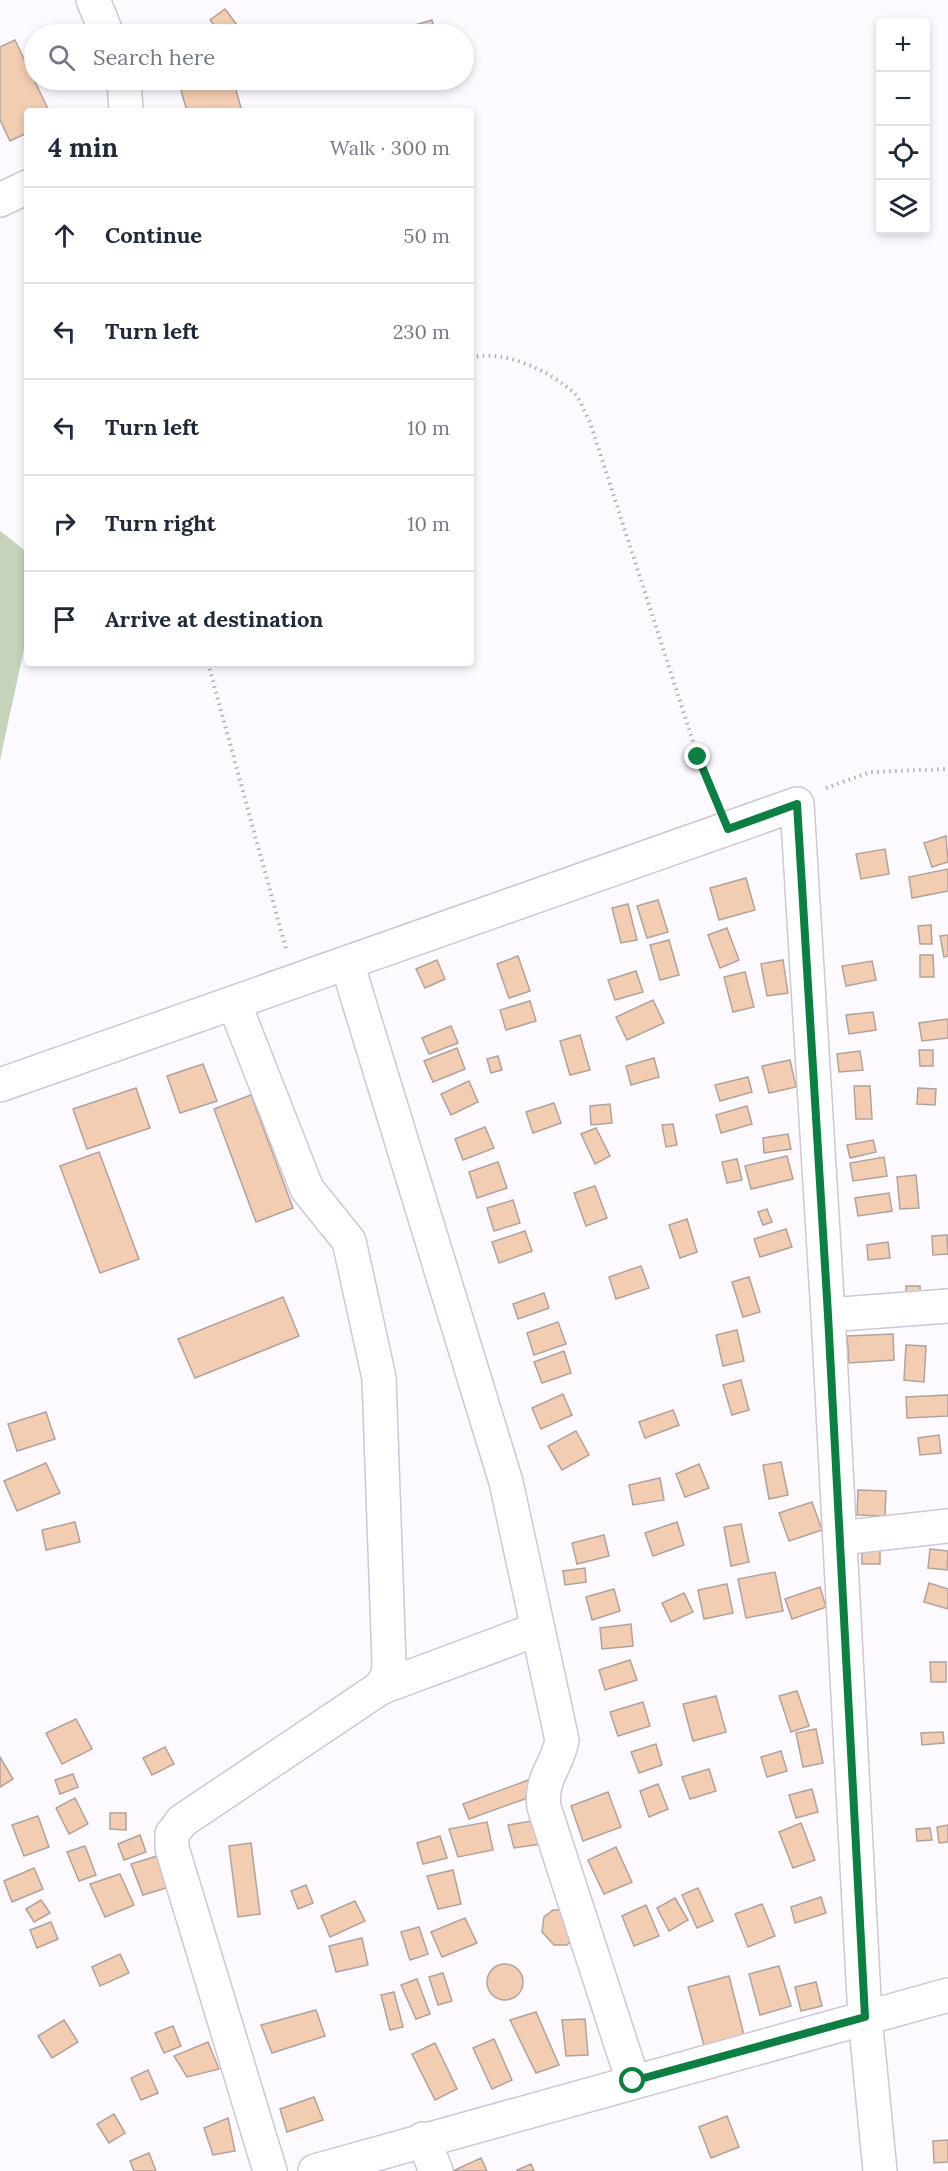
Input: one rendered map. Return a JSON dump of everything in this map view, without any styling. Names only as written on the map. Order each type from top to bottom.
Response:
[{"type":"street","points":[[93,0],[103,24]]},
{"type":"street","points":[[125,90],[126,108]]},
{"type":"street","points":[[0,200],[24,188]]},
{"type":"street","points":[[0,1085],[797,804],[828,1315],[865,2017],[880,2171]]},
{"type":"street","points":[[347,963],[506,1482],[562,1740],[560,1753],[542,1792],[544,1807],[633,2081]]},
{"type":"street","points":[[234,1003],[307,1189],[349,1242],[369,1332],[378,1378],[389,1662],[388,1676],[380,1689]]},
{"type":"street","points":[[828,1315],[948,1306]]},
{"type":"street","points":[[840,1538],[948,1526]]},
{"type":"street","points":[[270,2171],[172,1848],[172,1834],[183,1821],[380,1689],[538,1629]]},
{"type":"street","points":[[315,2171],[423,2139],[948,1995]]},
{"type":"street","points":[[423,2139],[436,2171]]},
{"type":"path","points":[[474,358],[498,355],[525,363],[575,394],[590,422],[698,757],[728,829]]},
{"type":"path","points":[[209,666],[295,981]]},
{"type":"path","points":[[797,804],[833,783],[871,772],[948,769]]},
{"type":"green space","points":[[0,531],[24,550],[24,649],[0,760]]},
{"type":"building","points":[[225,9],[236,24],[213,24],[210,20]]},
{"type":"building","points":[[432,20],[433,24],[418,24]]},
{"type":"building","points":[[15,40],[24,59],[24,90],[39,90],[48,108],[24,108],[24,134],[10,141],[0,120],[0,47]]},
{"type":"building","points":[[181,90],[236,90],[241,108],[186,108]]},
{"type":"building","points":[[946,836],[948,862],[932,867],[924,843]]},
{"type":"building","points":[[885,849],[889,874],[861,879],[856,854]]},
{"type":"building","points":[[948,869],[948,891],[912,898],[909,877]]},
{"type":"building","points":[[746,878],[755,910],[719,920],[710,888]]},
{"type":"building","points":[[658,900],[668,932],[647,938],[637,906]]},
{"type":"building","points":[[628,904],[637,940],[621,943],[612,908]]},
{"type":"building","points":[[931,925],[932,944],[920,944],[918,926]]},
{"type":"building","points":[[727,928],[739,960],[720,968],[708,935]]},
{"type":"building","points":[[948,935],[948,956],[944,957],[940,936]]},
{"type":"building","points":[[669,940],[679,975],[660,980],[650,945]]},
{"type":"building","points":[[920,955],[933,955],[934,977],[920,977]]},
{"type":"building","points":[[518,956],[530,991],[509,998],[497,964]]},
{"type":"building","points":[[437,960],[445,979],[425,988],[416,969]]},
{"type":"building","points":[[783,960],[788,993],[767,996],[761,964]]},
{"type":"building","points":[[872,961],[876,980],[846,986],[842,966]]},
{"type":"building","points":[[636,971],[643,992],[615,1000],[608,980]]},
{"type":"building","points":[[745,972],[754,1007],[733,1012],[724,977]]},
{"type":"building","points":[[653,1000],[664,1023],[627,1040],[616,1017]]},
{"type":"building","points":[[530,1001],[536,1021],[506,1030],[500,1010]]},
{"type":"building","points":[[873,1012],[876,1030],[849,1034],[846,1015]]},
{"type":"building","points":[[948,1019],[948,1038],[922,1041],[919,1023]]},
{"type":"building","points":[[451,1026],[458,1043],[429,1054],[422,1038]]},
{"type":"building","points":[[580,1035],[590,1070],[570,1075],[560,1041]]},
{"type":"building","points":[[457,1048],[465,1069],[433,1082],[424,1061]]},
{"type":"building","points":[[919,1050],[933,1050],[933,1066],[920,1066]]},
{"type":"building","points":[[860,1051],[863,1070],[839,1072],[837,1054]]},
{"type":"building","points":[[498,1056],[502,1070],[491,1073],[487,1059]]},
{"type":"building","points":[[654,1058],[659,1077],[631,1085],[626,1066]]},
{"type":"building","points":[[790,1060],[796,1087],[769,1093],[762,1066]]},
{"type":"building","points":[[203,1064],[217,1101],[180,1113],[167,1076]]},
{"type":"building","points":[[748,1077],[752,1092],[720,1101],[715,1085]]},
{"type":"building","points":[[469,1081],[478,1102],[451,1115],[441,1094]]},
{"type":"building","points":[[854,1086],[870,1086],[872,1119],[856,1119]]},
{"type":"building","points":[[136,1088],[150,1128],[87,1149],[73,1109]]},
{"type":"building","points":[[918,1088],[936,1089],[935,1105],[917,1104]]},
{"type":"building","points":[[251,1095],[293,1208],[256,1222],[214,1109]]},
{"type":"building","points":[[554,1103],[561,1123],[533,1133],[526,1112]]},
{"type":"building","points":[[610,1104],[612,1123],[591,1125],[590,1106]]},
{"type":"building","points":[[747,1106],[752,1124],[721,1133],[716,1115]]},
{"type":"building","points":[[673,1124],[677,1145],[666,1147],[662,1125]]},
{"type":"building","points":[[485,1127],[494,1148],[463,1160],[455,1139]]},
{"type":"building","points":[[596,1128],[610,1156],[595,1164],[581,1134]]},
{"type":"building","points":[[788,1134],[791,1149],[764,1153],[763,1138]]},
{"type":"building","points":[[873,1140],[876,1152],[850,1158],[847,1145]]},
{"type":"building","points":[[99,1152],[139,1259],[100,1273],[60,1166]]},
{"type":"building","points":[[787,1156],[793,1179],[751,1189],[745,1166]]},
{"type":"building","points":[[884,1157],[887,1176],[853,1181],[850,1163]]},
{"type":"building","points":[[737,1159],[742,1180],[727,1183],[722,1162]]},
{"type":"building","points":[[498,1162],[507,1188],[477,1198],[469,1172]]},
{"type":"building","points":[[916,1175],[919,1208],[900,1209],[897,1177]]},
{"type":"building","points":[[595,1186],[607,1218],[586,1226],[574,1193]]},
{"type":"building","points":[[889,1193],[892,1211],[858,1216],[855,1198]]},
{"type":"building","points":[[513,1200],[520,1223],[494,1231],[487,1208]]},
{"type":"building","points":[[767,1209],[772,1222],[763,1225],[758,1212]]},
{"type":"building","points":[[687,1219],[697,1252],[680,1258],[669,1225]]},
{"type":"building","points":[[786,1229],[792,1247],[760,1257],[754,1239]]},
{"type":"building","points":[[525,1231],[532,1251],[499,1263],[492,1242]]},
{"type":"building","points":[[947,1235],[948,1254],[933,1255],[932,1236]]},
{"type":"building","points":[[888,1242],[890,1258],[868,1260],[867,1245]]},
{"type":"building","points":[[641,1266],[649,1288],[616,1299],[609,1277]]},
{"type":"building","points":[[749,1277],[760,1312],[743,1317],[732,1282]]},
{"type":"building","points":[[906,1286],[920,1286],[920,1301],[906,1301]]},
{"type":"building","points":[[544,1293],[549,1308],[518,1319],[513,1304]]},
{"type":"building","points":[[283,1297],[299,1336],[195,1378],[178,1339]]},
{"type":"building","points":[[558,1322],[566,1344],[534,1355],[527,1333]]},
{"type":"building","points":[[737,1330],[744,1361],[723,1366],[716,1335]]},
{"type":"building","points":[[893,1334],[894,1360],[849,1363],[847,1336]]},
{"type":"building","points":[[906,1345],[926,1346],[924,1382],[904,1380]]},
{"type":"building","points":[[564,1351],[571,1373],[542,1383],[534,1362]]},
{"type":"building","points":[[741,1380],[749,1410],[732,1415],[723,1385]]},
{"type":"building","points":[[563,1394],[572,1415],[541,1429],[532,1408]]},
{"type":"building","points":[[948,1395],[948,1416],[907,1418],[906,1397]]},
{"type":"building","points":[[673,1410],[679,1425],[645,1438],[639,1422]]},
{"type":"building","points":[[46,1412],[55,1439],[17,1451],[8,1424]]},
{"type":"building","points":[[576,1431],[589,1455],[562,1470],[548,1446]]},
{"type":"building","points":[[939,1435],[941,1453],[920,1455],[918,1438]]},
{"type":"building","points":[[781,1462],[788,1495],[769,1499],[763,1465]]},
{"type":"building","points":[[46,1463],[60,1493],[17,1511],[4,1481]]},
{"type":"building","points":[[699,1464],[709,1488],[685,1497],[676,1474]]},
{"type":"building","points":[[660,1478],[664,1500],[633,1505],[629,1485]]},
{"type":"building","points":[[858,1490],[886,1491],[885,1516],[857,1515]]},
{"type":"building","points":[[812,1502],[822,1530],[789,1541],[779,1513]]},
{"type":"building","points":[[75,1522],[80,1542],[46,1550],[42,1530]]},
{"type":"building","points":[[677,1522],[684,1545],[653,1556],[645,1533]]},
{"type":"building","points":[[741,1524],[749,1562],[731,1566],[724,1527]]},
{"type":"building","points":[[604,1535],[609,1556],[577,1564],[572,1543]]},
{"type":"building","points":[[862,1546],[880,1547],[880,1564],[862,1564]]},
{"type":"building","points":[[930,1549],[948,1551],[947,1570],[928,1568]]},
{"type":"building","points":[[585,1568],[586,1582],[565,1585],[563,1571]]},
{"type":"building","points":[[775,1572],[783,1611],[746,1618],[738,1579]]},
{"type":"building","points":[[929,1583],[948,1589],[948,1609],[924,1602]]},
{"type":"building","points":[[727,1584],[733,1613],[704,1619],[698,1590]]},
{"type":"building","points":[[820,1587],[826,1607],[792,1619],[785,1599]]},
{"type":"building","points":[[614,1589],[620,1611],[592,1620],[586,1597]]},
{"type":"building","points":[[684,1593],[693,1612],[671,1622],[662,1603]]},
{"type":"building","points":[[631,1624],[633,1646],[602,1649],[600,1628]]},
{"type":"building","points":[[630,1660],[637,1680],[605,1690],[599,1670]]},
{"type":"building","points":[[930,1662],[946,1662],[946,1682],[931,1682]]},
{"type":"building","points":[[797,1691],[809,1726],[791,1732],[779,1696]]},
{"type":"building","points":[[716,1696],[726,1732],[693,1741],[683,1704]]},
{"type":"building","points":[[643,1702],[650,1726],[618,1736],[610,1712]]},
{"type":"building","points":[[76,1719],[92,1749],[62,1764],[46,1733]]},
{"type":"building","points":[[816,1729],[823,1763],[803,1767],[796,1733]]},
{"type":"building","points":[[943,1732],[944,1743],[922,1745],[921,1733]]},
{"type":"building","points":[[656,1744],[662,1765],[639,1773],[631,1752]]},
{"type":"building","points":[[165,1747],[174,1764],[152,1775],[143,1758]]},
{"type":"building","points":[[781,1751],[787,1771],[767,1777],[761,1757]]},
{"type":"building","points":[[0,1757],[13,1779],[0,1787]]},
{"type":"building","points":[[709,1769],[716,1791],[690,1799],[682,1777]]},
{"type":"building","points":[[73,1774],[78,1787],[60,1794],[55,1780]]},
{"type":"building","points":[[531,1779],[536,1795],[469,1819],[463,1804]]},
{"type":"building","points":[[658,1784],[668,1809],[649,1817],[640,1791]]},
{"type":"building","points":[[812,1789],[818,1812],[796,1818],[789,1795]]},
{"type":"building","points":[[608,1792],[621,1827],[583,1841],[571,1806]]},
{"type":"building","points":[[75,1798],[88,1824],[69,1834],[56,1808]]},
{"type":"building","points":[[110,1813],[126,1813],[126,1830],[110,1829]]},
{"type":"building","points":[[38,1816],[49,1847],[24,1856],[12,1825]]},
{"type":"building","points":[[543,1819],[547,1843],[514,1848],[508,1825]]},
{"type":"building","points":[[487,1822],[493,1850],[458,1857],[449,1829]]},
{"type":"building","points":[[801,1823],[815,1860],[793,1868],[779,1832]]},
{"type":"building","points":[[948,1825],[948,1842],[939,1843],[937,1827]]},
{"type":"building","points":[[930,1828],[932,1840],[917,1841],[916,1829]]},
{"type":"building","points":[[140,1835],[146,1852],[124,1860],[118,1844]]},
{"type":"building","points":[[440,1836],[447,1858],[423,1864],[417,1843]]},
{"type":"building","points":[[251,1843],[260,1914],[238,1917],[229,1846]]},
{"type":"building","points":[[85,1846],[96,1875],[79,1881],[67,1852]]},
{"type":"building","points":[[616,1847],[632,1882],[604,1894],[588,1860]]},
{"type":"building","points":[[167,1853],[179,1884],[143,1895],[131,1864]]},
{"type":"building","points":[[34,1868],[43,1889],[12,1902],[4,1881]]},
{"type":"building","points":[[453,1870],[461,1904],[438,1909],[427,1876]]},
{"type":"building","points":[[120,1874],[134,1905],[105,1917],[90,1884]]},
{"type":"building","points":[[306,1885],[313,1903],[298,1909],[291,1891]]},
{"type":"building","points":[[698,1888],[713,1921],[697,1928],[682,1895]]},
{"type":"building","points":[[821,1897],[826,1913],[795,1923],[791,1907]]},
{"type":"building","points":[[675,1898],[688,1920],[669,1931],[657,1908]]},
{"type":"building","points":[[41,1900],[50,1913],[34,1922],[26,1909]]},
{"type":"building","points":[[355,1901],[365,1921],[330,1937],[321,1916]]},
{"type":"building","points":[[762,1904],[775,1936],[748,1947],[735,1914]]},
{"type":"building","points":[[646,1905],[659,1936],[634,1946],[622,1916]]},
{"type":"building","points":[[553,1910],[567,1910],[578,1934],[567,1945],[554,1945],[542,1932],[544,1917]]},
{"type":"building","points":[[465,1918],[477,1943],[442,1957],[431,1932]]},
{"type":"building","points":[[51,1922],[58,1939],[37,1948],[30,1930]]},
{"type":"building","points":[[419,1927],[428,1954],[410,1960],[401,1932]]},
{"type":"building","points":[[362,1938],[368,1965],[336,1972],[329,1946]]},
{"type":"building","points":[[120,1954],[129,1973],[100,1986],[92,1967]]},
{"type":"building","points":[[505,1964],[518,1969],[523,1982],[518,1995],[505,2000],[492,1995],[487,1982],[492,1969]]},
{"type":"building","points":[[779,1966],[791,2006],[760,2015],[749,1974]]},
{"type":"building","points":[[443,1973],[452,2001],[438,2005],[429,1977]]},
{"type":"building","points":[[729,1976],[744,2035],[704,2045],[688,1987]]},
{"type":"building","points":[[417,1979],[430,2014],[416,2019],[401,1985]]},
{"type":"building","points":[[816,1982],[822,2006],[801,2011],[795,1987]]},
{"type":"building","points":[[394,1992],[403,2027],[390,2030],[381,1995]]},
{"type":"building","points":[[316,2010],[325,2036],[272,2053],[261,2025]]},
{"type":"building","points":[[536,2012],[559,2065],[536,2073],[510,2020]]},
{"type":"building","points":[[585,2019],[588,2055],[566,2056],[562,2020]]},
{"type":"building","points":[[64,2020],[78,2042],[52,2058],[38,2036]]},
{"type":"building","points":[[173,2026],[181,2046],[164,2053],[155,2033]]},
{"type":"building","points":[[494,2039],[512,2080],[492,2089],[473,2048]]},
{"type":"building","points":[[208,2042],[219,2069],[187,2077],[174,2056]]},
{"type":"building","points":[[435,2043],[457,2089],[435,2100],[412,2054]]},
{"type":"building","points":[[148,2070],[158,2093],[141,2100],[131,2078]]},
{"type":"building","points":[[314,2097],[323,2120],[287,2132],[280,2109]]},
{"type":"building","points":[[114,2114],[125,2133],[109,2143],[97,2124]]},
{"type":"building","points":[[727,2116],[739,2147],[711,2158],[699,2127]]},
{"type":"building","points":[[228,2118],[235,2151],[213,2155],[204,2128]]},
{"type":"building","points":[[948,2140],[948,2162],[934,2163],[933,2141]]},
{"type":"building","points":[[149,2153],[156,2171],[134,2171],[130,2161]]},
{"type":"building","points":[[481,2158],[487,2171],[455,2171],[455,2170]]},
{"type":"building","points":[[531,2164],[534,2171],[517,2170]]},
{"type":"route","points":[[633,2081],[865,2017],[828,1315],[797,804],[728,829],[698,757]]}]
